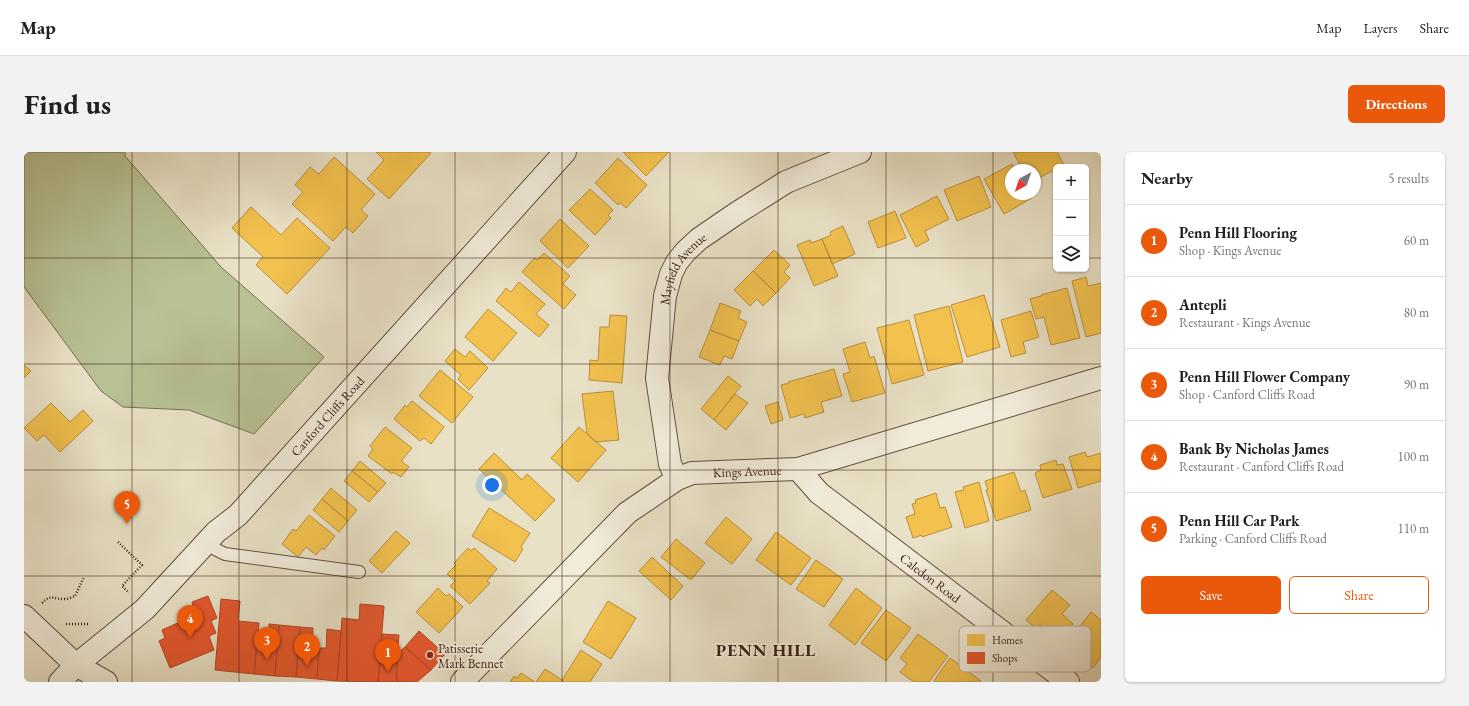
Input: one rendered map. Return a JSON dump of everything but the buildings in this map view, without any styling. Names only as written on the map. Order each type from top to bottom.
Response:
[{"type":"street","name":"Canford Cliffs Road","points":[[60,682],[81,674],[145,609],[216,532],[238,515],[565,152]]},
{"type":"street","name":"Mayfield Avenue","points":[[677,478],[670,464],[657,378],[665,296],[671,274],[677,262],[699,239],[738,212],[786,182],[860,152]]},
{"type":"street","name":"Kings Avenue","points":[[462,682],[628,513],[677,478],[692,473],[798,469],[1101,378]]},
{"type":"street","name":"Caledon Road","points":[[798,469],[819,493],[994,626]]},
{"type":"street","points":[[24,616],[81,674],[106,682]]},
{"type":"street","name":"Caledon Road","points":[[1055,672],[1068,682]]},
{"type":"lane","points":[[205,544],[225,554],[359,572]]},
{"type":"path","points":[[118,542],[142,565],[122,586],[145,609]]},
{"type":"path","points":[[47,609],[42,604],[46,599],[53,596],[65,600],[75,596],[84,577]]},
{"type":"path","points":[[61,622],[66,624],[90,624],[96,622]]},
{"type":"green space","points":[[24,152],[125,152],[125,156],[221,267],[324,357],[254,434],[189,410],[123,407],[101,391],[24,287]]},
{"type":"place","name":"Penn Hill Car Park","points":[[127,524]]},
{"type":"place","name":"Bank By Nicholas James","points":[[190,638]]},
{"type":"place","name":"Patisserie Mark Bennet","points":[[430,655]]},
{"type":"place","name":"Penn Hill Flower Company","points":[[267,660]]},
{"type":"place","name":"Antepli","points":[[307,666]]},
{"type":"place","name":"Penn Hill Flooring","points":[[388,672]]},
{"type":"district","name":"PENN HILL","points":[[766,650]]}]
